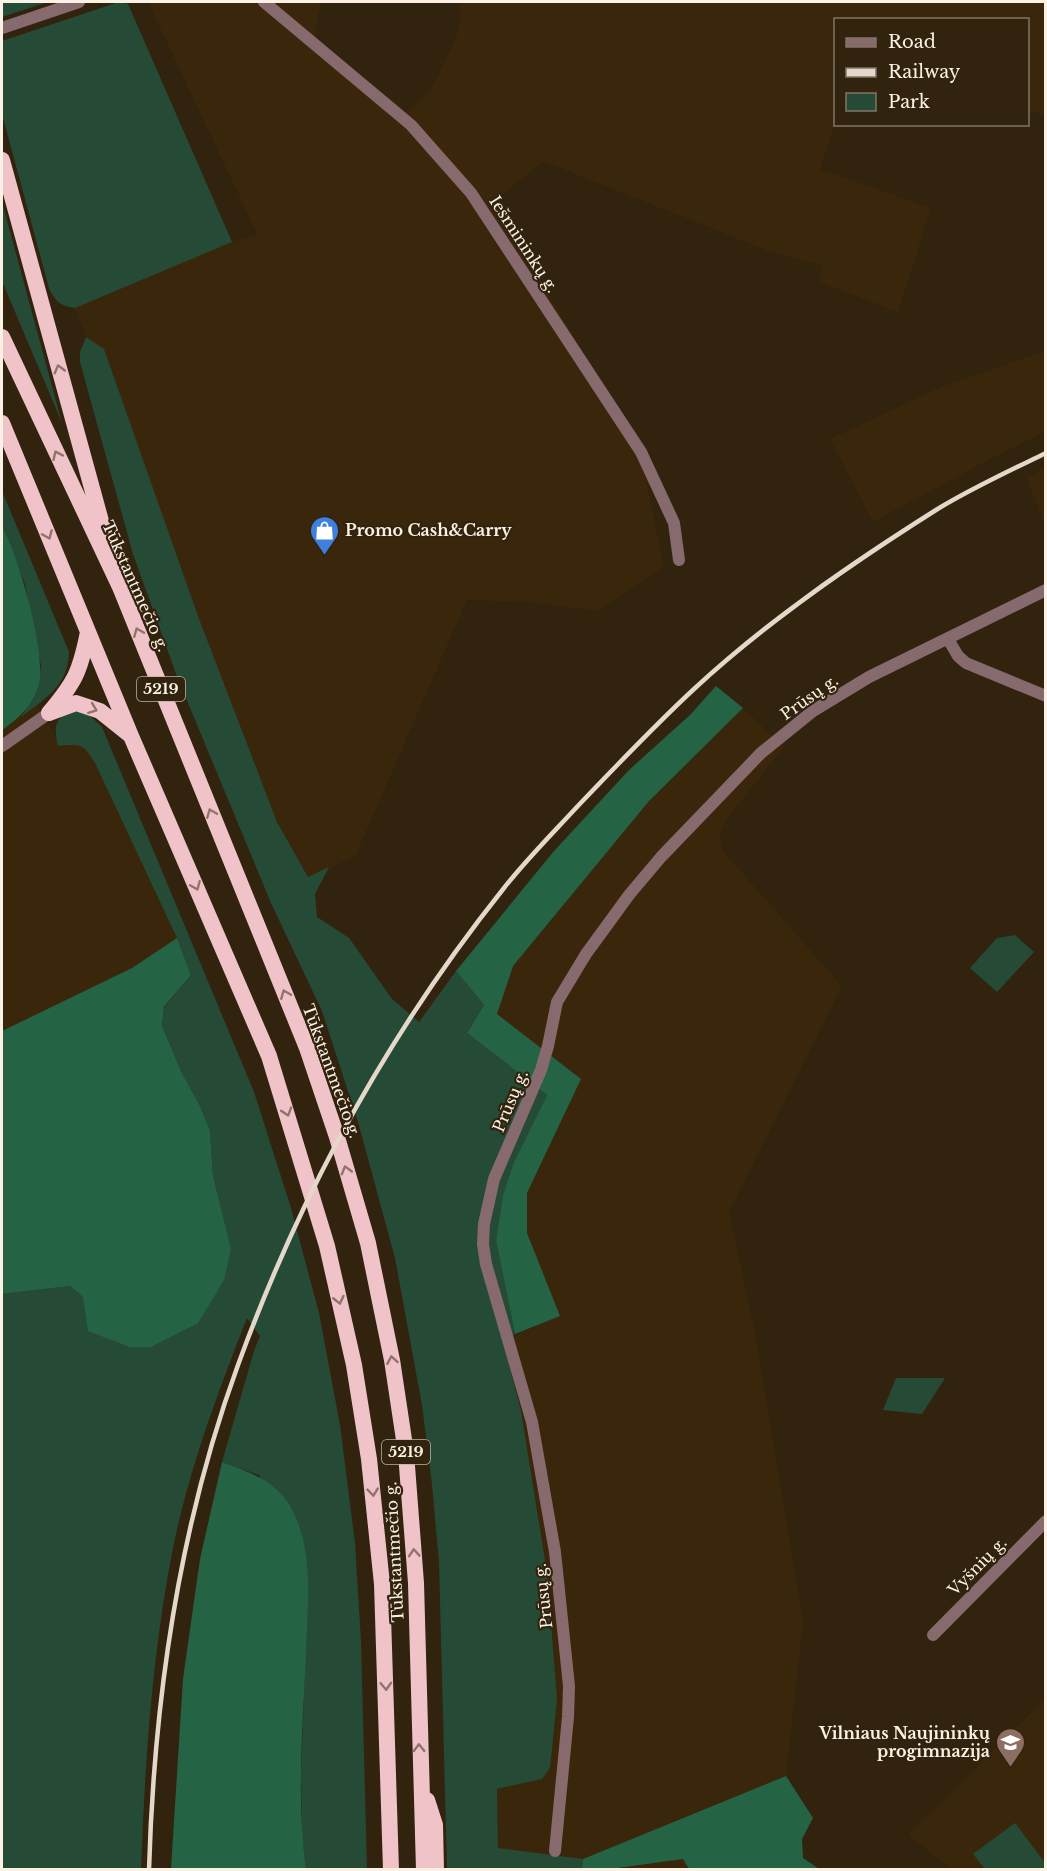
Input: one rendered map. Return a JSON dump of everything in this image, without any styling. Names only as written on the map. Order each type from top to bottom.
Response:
[{"type":"highway","points":[[2,160],[120,587]]},
{"type":"highway","name":"Tūkstantmečio g.","points":[[2,337],[120,587],[307,1048],[337,1137],[368,1243],[393,1360],[406,1453],[416,1583],[424,1869]]},
{"type":"highway","name":"Tūkstantmečio g.","points":[[2,423],[131,736],[269,1056],[327,1246],[354,1365],[371,1470],[382,1584],[391,1869]]},
{"type":"highway","points":[[49,713],[71,686],[82,663],[88,632]]},
{"type":"highway","points":[[49,713],[76,703],[100,711],[131,736]]},
{"type":"highway","points":[[420,1778],[435,1825],[436,1869]]},
{"type":"street","points":[[2,28],[79,2]]},
{"type":"street","name":"Iešmininkų g.","points":[[264,2],[411,125],[471,193],[641,453],[674,523],[679,560]]},
{"type":"street","name":"Prūsų g.","points":[[555,1851],[569,1686],[555,1552],[532,1422],[489,1275],[483,1244],[484,1224],[494,1179],[541,1070],[557,1002],[586,954],[636,887],[661,857],[761,753],[813,711],[869,677],[1046,590]]},
{"type":"street","points":[[948,639],[958,656],[966,663],[1046,696]]},
{"type":"street","points":[[2,746],[49,713]]},
{"type":"street","name":"Vyšnių g.","points":[[933,1635],[1046,1521]]},
{"type":"shaded area","points":[[148,2],[322,2],[315,38],[408,113],[432,88],[456,38],[460,22],[460,2],[1045,2],[1045,115],[1029,110],[1029,18],[834,18],[834,126],[820,169],[931,208],[898,312],[819,282],[823,266],[771,252],[543,161],[492,203],[637,439],[664,566],[598,611],[527,602],[467,600],[355,857],[308,877],[277,822],[198,616],[104,350],[86,337],[75,308],[232,242],[257,234]]},
{"type":"shaded area","points":[[1045,351],[1045,432],[873,522],[830,439],[941,387]]},
{"type":"shaded area","points":[[1045,468],[1045,526],[1027,478]]},
{"type":"shaded area","points":[[37,705],[55,734],[58,746],[78,744],[87,748],[177,938],[132,968],[2,1031],[2,730]]},
{"type":"shaded area","points":[[743,708],[784,747],[728,817],[719,835],[723,851],[842,986],[729,1212],[758,1348],[803,1624],[786,1776],[583,1859],[498,1849],[497,1789],[541,1779],[503,1340],[560,1316],[527,1233],[527,1193],[581,1079],[497,1014],[513,966],[649,801]]},
{"type":"shaded area","name":"Vilniaus Naujininkų progimnazija","points":[[1045,1699],[1045,1869],[952,1869],[908,1835]]},
{"type":"shaded area","points":[[683,1859],[689,1869],[611,1870]]},
{"type":"green space","points":[[2,2],[48,2],[2,17]]},
{"type":"green space","points":[[119,2],[128,4],[232,242],[75,308],[59,302],[49,288],[2,114],[2,41]]},
{"type":"green space","points":[[2,202],[62,423],[2,281]]},
{"type":"green space","points":[[86,337],[104,349],[198,616],[277,822],[308,877],[329,867],[315,894],[317,917],[349,938],[392,999],[419,1022],[456,971],[484,1005],[467,1033],[547,1095],[514,1162],[496,1241],[515,1334],[503,1340],[521,1411],[547,1573],[557,1699],[550,1768],[542,1779],[497,1789],[498,1848],[583,1859],[582,1869],[447,1869],[439,1562],[422,1405],[395,1258],[358,1122],[322,1011],[271,903],[176,674],[133,554],[80,362],[80,352]]},
{"type":"green space","points":[[2,491],[69,652],[68,664],[60,683],[46,698],[20,718],[34,698],[39,684],[41,666],[25,584],[2,527]]},
{"type":"green space","points":[[2,527],[16,558],[30,604],[39,651],[40,670],[37,692],[29,705],[2,730]]},
{"type":"green space","points":[[716,686],[743,708],[649,801],[513,966],[497,1014],[581,1079],[527,1193],[527,1233],[560,1316],[515,1334],[496,1241],[503,1196],[514,1162],[547,1095],[467,1033],[484,1005],[456,971],[554,851],[629,770],[690,715]]},
{"type":"green space","points":[[76,710],[87,713],[102,727],[254,1092],[291,1208],[319,1313],[340,1425],[355,1543],[361,1641],[367,1869],[306,1869],[302,1837],[301,1775],[308,1593],[259,1475],[222,1462],[260,1336],[247,1318],[196,1460],[173,1548],[160,1628],[151,1708],[141,1869],[2,1869],[2,1294],[70,1286],[83,1297],[231,1250],[213,1176],[210,1131],[162,1026],[164,1008],[191,975],[177,938],[95,763],[81,746],[58,746],[57,723],[64,715]]},
{"type":"green space","points":[[1015,935],[1034,952],[997,992],[970,968],[997,938]]},
{"type":"green space","points":[[177,938],[191,975],[164,1007],[162,1026],[210,1131],[213,1176],[231,1249],[224,1280],[198,1323],[151,1347],[130,1347],[88,1331],[83,1297],[70,1286],[2,1294],[2,1031],[132,968]]},
{"type":"green space","points":[[896,1378],[945,1378],[922,1414],[883,1410]]},
{"type":"green space","points":[[222,1462],[246,1471],[275,1488],[290,1506],[302,1534],[307,1568],[308,1603],[301,1789],[306,1869],[171,1869],[183,1679],[200,1559]]},
{"type":"green space","points":[[786,1776],[813,1818],[802,1839],[803,1858],[819,1869],[689,1869],[683,1859],[611,1869],[582,1869],[583,1859]]},
{"type":"green space","points":[[1015,1823],[1045,1863],[1045,1869],[985,1869],[973,1854]]},
{"type":"railway","points":[[149,1870],[157,1742],[173,1614],[185,1551],[217,1426],[238,1365],[290,1238],[320,1176],[386,1057],[462,943],[512,878],[604,778],[694,689],[750,640],[810,594],[904,530],[949,502],[1046,453]]},
{"type":"place","name":"Promo Cash&Carry","points":[[324,556]]},
{"type":"place","name":"Vilniaus Naujininkų progimnazija","points":[[1011,1768]]}]
